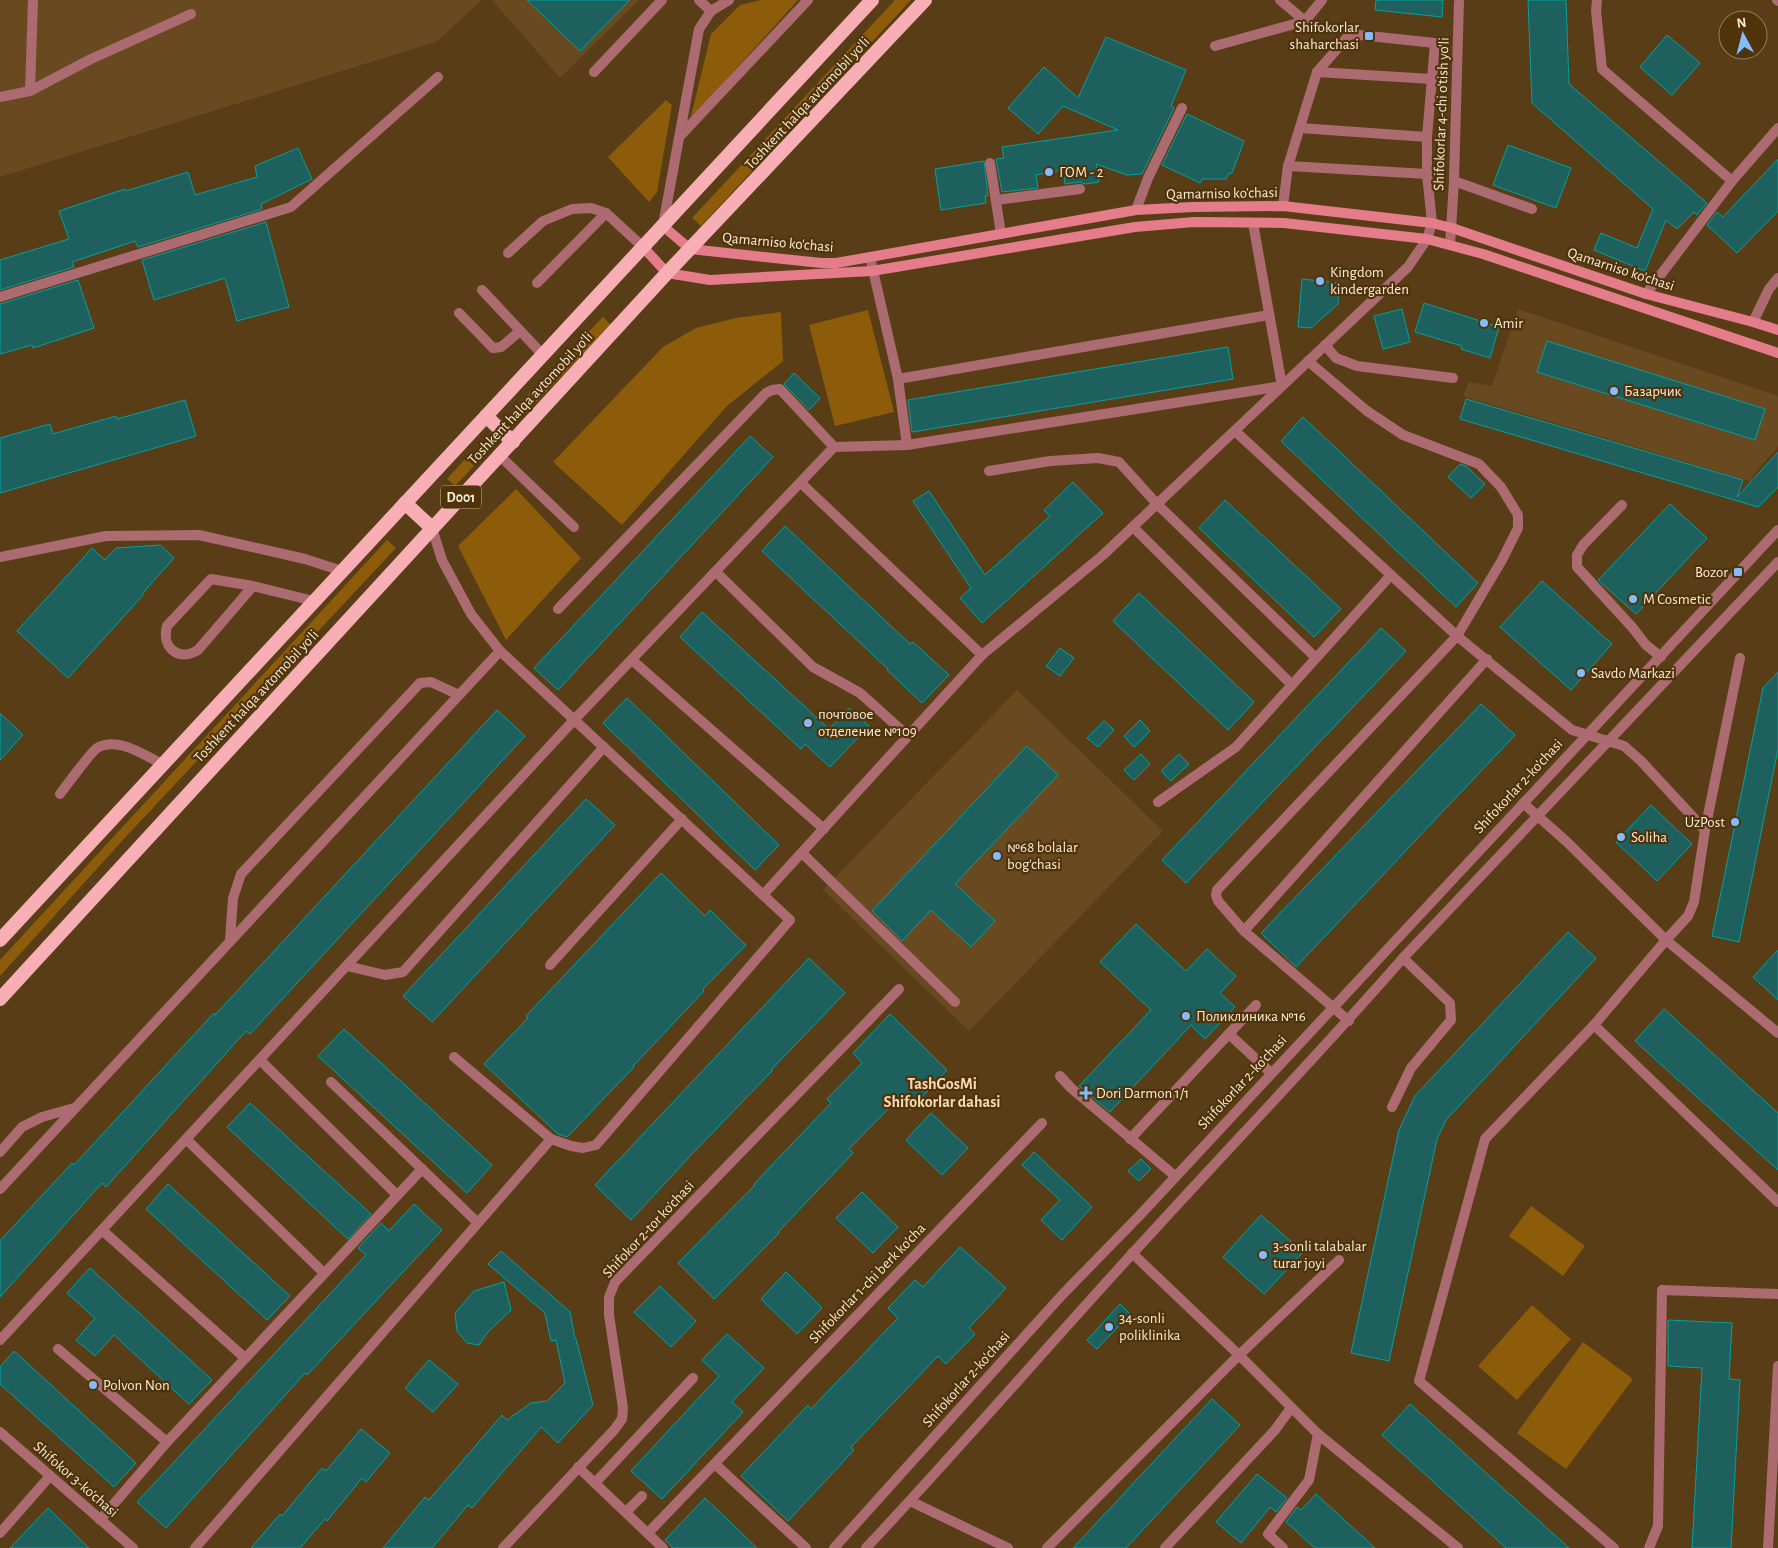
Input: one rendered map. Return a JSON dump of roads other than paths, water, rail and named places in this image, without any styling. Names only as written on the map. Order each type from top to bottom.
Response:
[{"type":"highway","name":"Toshkent halqa avtomobil yo'li","points":[[0,939],[872,0]]},
{"type":"highway","name":"Toshkent halqa avtomobil yo'li","points":[[0,999],[667,273],[926,0]]},
{"type":"highway","points":[[486,416],[513,442]]},
{"type":"highway","points":[[405,503],[432,528]]},
{"type":"main road","name":"Qamarniso ko'chasi","points":[[690,249],[836,263],[1136,210],[1283,206],[1432,223],[1452,228],[1646,294],[1778,330]]},
{"type":"main road","name":"Qamarniso ko'chasi","points":[[667,273],[710,280],[872,271],[1135,227],[1194,222],[1284,223],[1428,238],[1483,254],[1778,353]]},
{"type":"main road","points":[[663,226],[690,249]]},
{"type":"main road","points":[[643,247],[667,273]]},
{"type":"street","points":[[30,91],[33,0]]},
{"type":"street","points":[[594,72],[662,0]]},
{"type":"street","points":[[699,0],[711,11]]},
{"type":"street","points":[[663,226],[699,29],[711,11],[730,0]]},
{"type":"street","points":[[680,137],[808,0]]},
{"type":"street","points":[[1280,0],[1305,21]]},
{"type":"street","points":[[1214,46],[1305,21],[1322,0]]},
{"type":"street","name":"Shifokorlar 4-chi o'tish yo'li","points":[[1450,245],[1454,181],[1459,0]]},
{"type":"street","points":[[1597,0],[1596,11],[1602,69],[1732,181]]},
{"type":"street","points":[[0,97],[30,91],[91,59],[191,14]]},
{"type":"street","points":[[763,895],[982,655],[1103,556],[1408,267],[1428,238],[1432,223],[1427,174],[1427,137],[1435,43],[1350,34],[1317,72],[1288,166],[1283,206],[1284,223]]},
{"type":"street","points":[[1317,72],[1432,79]]},
{"type":"street","points":[[0,297],[291,207],[438,77]]},
{"type":"street","points":[[1136,210],[1148,178],[1182,108]]},
{"type":"street","points":[[1300,128],[1427,137]]},
{"type":"street","points":[[1646,294],[1732,181],[1778,128]]},
{"type":"street","points":[[990,163],[1001,234]]},
{"type":"street","points":[[1288,166],[1427,174]]},
{"type":"street","points":[[1454,181],[1532,209]]},
{"type":"street","points":[[996,200],[1080,189]]},
{"type":"street","points":[[508,253],[543,222],[565,212],[591,208],[606,213],[643,247]]},
{"type":"street","points":[[536,283],[606,213]]},
{"type":"street","points":[[1253,223],[1282,386]]},
{"type":"street","points":[[870,257],[898,379],[906,445]]},
{"type":"street","points":[[1753,322],[1778,278]]},
{"type":"street","points":[[482,290],[543,355]]},
{"type":"street","points":[[458,313],[493,348],[501,347],[520,330]]},
{"type":"street","points":[[898,379],[1269,315]]},
{"type":"street","points":[[1325,345],[1336,358],[1357,366],[1452,378]]},
{"type":"street","points":[[1308,361],[1367,411],[1403,435],[1479,464],[1496,480],[1518,515],[1518,528],[1502,560],[1457,636],[1217,890],[1218,901],[1244,931],[1348,1020]]},
{"type":"street","points":[[0,1340],[574,720],[834,447],[906,445],[1282,386]]},
{"type":"street","points":[[558,609],[766,393],[780,389],[834,447]]},
{"type":"street","points":[[1235,430],[1457,636],[1572,730],[1624,746],[1641,761],[1705,830]]},
{"type":"street","points":[[500,456],[574,527]]},
{"type":"street","points":[[989,471],[1050,461],[1098,458],[1119,462],[1157,504],[1316,658]]},
{"type":"street","points":[[801,483],[982,655]]},
{"type":"street","points":[[1622,505],[1583,545],[1577,555],[1577,566],[1646,645],[1661,657]]},
{"type":"street","points":[[1133,527],[1292,685]]},
{"type":"street","points":[[432,528],[442,560],[471,614],[500,651],[790,920],[596,1144],[583,1148],[551,1139],[454,1057]]},
{"type":"street","name":"Shifokorlar 2-ko'chasi","points":[[834,1548],[1062,1295],[1140,1215],[1778,530]]},
{"type":"street","points":[[0,557],[106,536],[199,535],[305,559],[342,571]]},
{"type":"street","points":[[866,1548],[1132,1253],[1403,958],[1778,562]]},
{"type":"street","points":[[716,572],[813,667],[860,693],[908,736]]},
{"type":"street","points":[[1158,802],[1236,747],[1391,574]]},
{"type":"street","points":[[254,586],[198,650],[191,654],[183,655],[174,652],[167,644],[164,637],[166,626],[211,579],[254,586],[314,601]]},
{"type":"street","points":[[0,1189],[500,651]]},
{"type":"street","points":[[1614,1548],[1419,1381],[1485,1139],[1594,1025],[1688,916],[1694,902],[1705,830],[1740,658]]},
{"type":"street","points":[[1244,931],[1487,659]]},
{"type":"street","points":[[632,660],[824,829]]},
{"type":"street","points":[[230,940],[234,898],[242,874],[420,684],[431,682],[459,695]]},
{"type":"street","points":[[60,794],[96,749],[111,744],[128,747],[162,764]]},
{"type":"street","points":[[347,966],[386,975],[403,972],[604,747]]},
{"type":"street","points":[[1523,803],[1567,842],[1666,940],[1778,1033]]},
{"type":"street","points":[[550,965],[682,819]]},
{"type":"street","points":[[802,853],[955,1002]]},
{"type":"street","points":[[1392,1107],[1411,1068],[1451,1020],[1450,1003],[1403,958]]},
{"type":"street","name":"Shifokor 2-tor ko'chasi","points":[[503,1548],[614,1430],[622,1418],[623,1408],[609,1297],[615,1282],[898,989]]},
{"type":"street","points":[[1130,1139],[1256,1005]]},
{"type":"street","points":[[1594,1025],[1778,1202]]},
{"type":"street","points":[[1229,1034],[1271,1073]]},
{"type":"street","points":[[260,1060],[397,1196]]},
{"type":"street","points":[[1060,1076],[1071,1088],[1175,1176]]},
{"type":"street","points":[[331,1082],[477,1222]]},
{"type":"street","points":[[0,1152],[22,1127],[42,1116],[76,1107]]},
{"type":"street","name":"Shifokorlar 1-chi berk ko'cha","points":[[648,1534],[1042,1123]]},
{"type":"street","points":[[186,1139],[324,1274]]},
{"type":"street","points":[[195,1548],[551,1139]]},
{"type":"street","points":[[100,1520],[167,1442],[422,1169]]},
{"type":"street","points":[[102,1230],[245,1358]]},
{"type":"street","points":[[1132,1253],[1239,1355],[1318,1434],[1458,1548]]},
{"type":"street","points":[[1047,1548],[1239,1355],[1339,1260]]},
{"type":"street","points":[[1649,1548],[1658,1526],[1662,1290],[1778,1294]]},
{"type":"street","points":[[58,1349],[167,1442]]},
{"type":"street","points":[[1768,1548],[1776,1448],[1778,1366]]},
{"type":"street","points":[[595,1483],[693,1378]]},
{"type":"street","points":[[1165,1548],[1276,1430],[1291,1408]]},
{"type":"street","name":"Shifokor 3-ko'chasi","points":[[0,1432],[133,1548]]},
{"type":"street","points":[[1283,1548],[1268,1534],[1309,1480],[1318,1434]]},
{"type":"street","points":[[715,1464],[806,1548]]},
{"type":"street","points":[[578,1467],[663,1548]]},
{"type":"street","points":[[0,1533],[50,1476]]},
{"type":"street","points":[[626,1512],[642,1496]]},
{"type":"street","points":[[910,1501],[1008,1548]]},
{"type":"place","name":"Shifokorlar shaharchasi","points":[[1369,36]]},
{"type":"place","name":"ГОМ - 2","points":[[1049,172]]},
{"type":"place","name":"Kingdom kindergarden","points":[[1320,281]]},
{"type":"place","name":"Amir","points":[[1484,323]]},
{"type":"place","name":"Базарчик","points":[[1614,391]]},
{"type":"place","name":"Bozor","points":[[1738,572]]},
{"type":"place","name":"M Cosmetic","points":[[1633,599]]},
{"type":"place","name":"Savdo Markazi","points":[[1581,673]]},
{"type":"place","name":"почтовое отделение №109","points":[[808,723]]},
{"type":"place","name":"UzPost","points":[[1735,822]]},
{"type":"place","name":"Soliha","points":[[1621,837]]},
{"type":"place","name":"№68 bolalar bog'chasi","points":[[997,856]]},
{"type":"place","name":"Поликлиника №16","points":[[1186,1016]]},
{"type":"place","name":"Dori Darmon 1/1","points":[[1086,1093]]},
{"type":"place","name":"3-sonli talabalar turar joyi","points":[[1263,1255]]},
{"type":"place","name":"34-sonli poliklinika","points":[[1109,1327]]},
{"type":"place","name":"Polvon Non","points":[[93,1385]]},
{"type":"district","name":"TashGosMi Shifokorlar dahasi","points":[[942,1092]]}]
